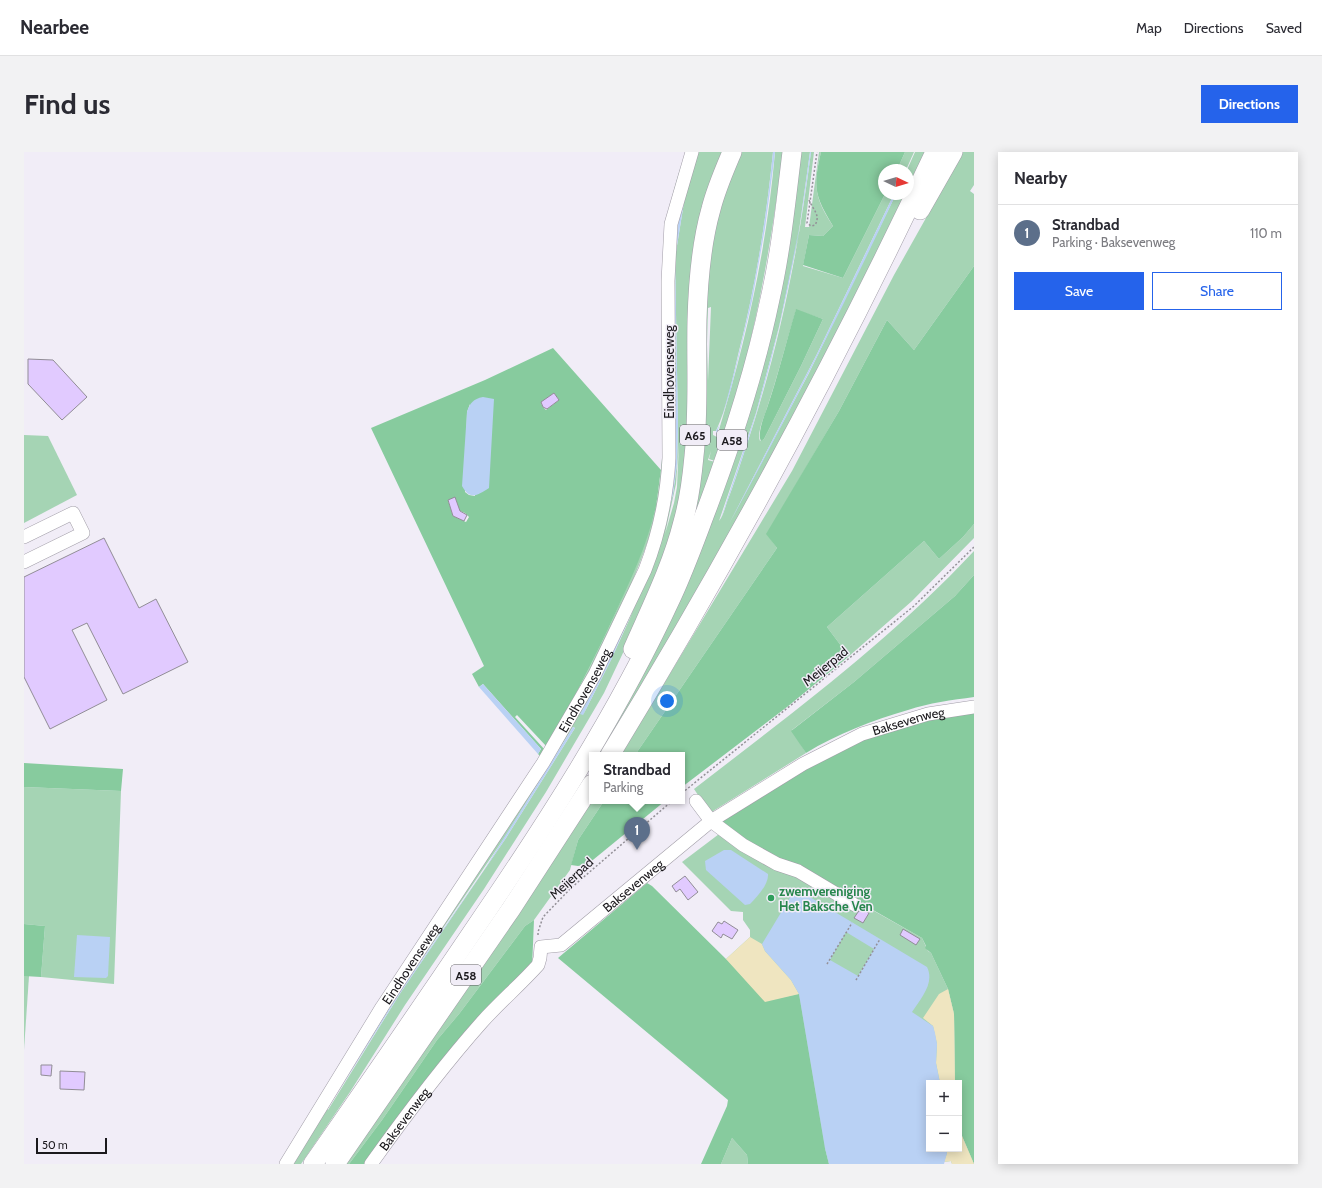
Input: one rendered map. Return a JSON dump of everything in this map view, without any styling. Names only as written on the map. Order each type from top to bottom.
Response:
[{"type":"highway","name":"A65","points":[[613,709],[622,672],[676,547],[688,499],[694,455],[697,319],[703,247],[710,209],[723,171],[732,152]]},
{"type":"highway","name":"A58","points":[[589,752],[650,642],[673,594],[724,463],[750,380],[770,298],[792,152]]},
{"type":"highway","points":[[612,752],[729,554],[826,374],[935,152]]},
{"type":"highway","points":[[879,268],[915,218],[953,152]]},
{"type":"highway","name":"A58","points":[[313,1164],[542,830],[589,753]]},
{"type":"highway","name":"A58","points":[[335,1164],[511,909],[589,789]]},
{"type":"street","name":"Eindhovenseweg","points":[[286,1164],[382,1007],[542,763],[595,674],[652,553],[661,519],[668,480],[668,280],[671,224],[692,152]]},
{"type":"street","points":[[24,537],[73,513],[83,534],[24,562]]},
{"type":"street","name":"Baksevenweg","points":[[371,1164],[461,1046],[538,965],[541,947],[561,945],[711,821],[803,764],[862,734],[928,714],[974,707]]},
{"type":"street","points":[[696,801],[711,821],[743,846],[777,864],[798,871],[855,905]]},
{"type":"path","points":[[809,200],[818,216],[818,221],[815,225],[811,226],[806,223],[809,200],[816,152]]},
{"type":"path","name":"Meijerpad","points":[[685,791],[914,606],[974,547]]},
{"type":"path","name":"Meijerpad","points":[[541,947],[538,932],[544,917],[548,912],[571,888],[669,804]]},
{"type":"path","points":[[827,964],[852,923]]},
{"type":"path","points":[[856,980],[880,939]]},
{"type":"green space","points":[[686,152],[688,152],[672,204],[666,247],[666,444],[662,485],[657,513],[644,553],[610,633],[591,672],[549,749],[547,747],[592,663],[622,598],[654,514],[661,474],[664,415],[665,376],[663,280],[665,238],[670,206]]},
{"type":"green space","points":[[698,152],[723,152],[687,460],[673,530],[631,636],[604,693],[546,792],[484,889],[405,1005],[350,1092],[301,1164],[288,1164],[468,885],[623,614],[665,497],[670,253],[679,217],[674,257],[676,363],[675,452],[668,507],[583,715],[611,660],[630,618],[662,537],[673,494],[677,464],[678,427],[675,258],[685,196]],"holes":[[[679,443],[677,487],[665,534],[676,484]],[[573,727],[575,728],[506,838],[401,992],[328,1110],[327,1109],[399,993],[505,837]]]},
{"type":"green space","points":[[735,152],[773,152],[767,204],[755,280],[729,394],[716,431],[713,431],[713,435],[717,437],[720,436],[718,433],[738,364],[754,294],[767,223],[775,152],[783,152],[768,256],[746,359],[715,461],[709,459],[711,451],[708,460],[715,462],[689,533],[702,277]],"holes":[[[711,307],[708,381],[708,308]]]},
{"type":"green space","points":[[799,152],[810,152],[798,238],[779,327],[756,413],[719,521],[723,514],[755,419],[776,343],[800,229],[811,152],[814,152],[805,227],[809,227],[819,152],[821,152],[816,182],[817,190],[822,207],[833,226],[823,236],[809,235],[803,266],[843,278],[882,200],[891,200],[817,354],[729,524],[809,373],[893,200],[906,200],[854,306],[775,456],[648,679],[604,752],[597,752],[643,668],[677,601],[708,527],[744,422],[772,316],[792,207]],"holes":[[[796,310],[823,319],[764,439],[760,441],[759,434]]]},
{"type":"green space","points":[[821,152],[905,152],[900,164],[878,164],[878,200],[882,200],[843,278],[803,265],[809,235],[823,236],[833,226],[819,198],[816,183]]},
{"type":"green space","points":[[905,152],[914,152],[909,164],[900,164]]},
{"type":"green space","points":[[915,152],[928,152],[914,182],[914,164],[910,164]]},
{"type":"green space","points":[[963,152],[974,152],[974,185],[970,191],[974,194],[974,266],[914,350],[887,320],[839,411],[767,534],[777,548],[637,752],[623,752],[792,471],[894,275]]},
{"type":"green space","points":[[974,266],[974,524],[963,537],[939,559],[924,541],[827,627],[848,657],[787,707],[685,785],[685,752],[637,752],[777,548],[766,534],[839,411],[887,320],[914,350]]},
{"type":"green space","points":[[796,309],[823,319],[764,439],[761,441],[761,425],[775,384]]},
{"type":"green space","points":[[553,348],[661,470],[653,520],[638,561],[599,648],[547,747],[517,715],[515,717],[545,750],[541,757],[538,754],[541,749],[483,684],[479,687],[472,674],[484,666],[371,428],[485,380]],"holes":[[[554,393],[559,400],[546,410],[541,403]],[[470,404],[475,496],[469,495],[465,492],[467,412]],[[455,498],[460,511],[469,517],[466,522],[453,516],[448,500]]]},
{"type":"green space","points":[[24,435],[48,436],[77,495],[24,523]]},
{"type":"green space","points":[[974,524],[974,538],[912,601],[848,657],[827,627],[924,541],[939,559],[963,537]]},
{"type":"green space","points":[[974,551],[974,575],[955,596],[854,682],[792,730],[806,753],[710,813],[694,789],[839,676],[908,616]]},
{"type":"green space","points":[[974,575],[974,697],[924,705],[882,718],[856,728],[806,753],[791,731],[854,682],[955,596]]},
{"type":"green space","points":[[974,710],[974,1164],[962,1136],[962,1080],[955,1080],[954,1014],[948,989],[931,953],[925,948],[926,946],[922,938],[803,870],[785,865],[720,822],[779,783],[872,735],[912,722]]},
{"type":"green space","points":[[24,763],[123,769],[121,791],[24,787]]},
{"type":"green space","points":[[24,787],[121,791],[114,984],[41,977],[45,926],[24,924]]},
{"type":"green space","points":[[590,804],[602,804],[578,840],[570,870],[534,920],[525,926],[459,1014],[437,1040],[382,1120],[349,1164],[345,1164],[512,924]]},
{"type":"green space","points":[[602,804],[661,804],[588,864],[578,866],[571,865],[578,840]]},
{"type":"green space","points":[[727,828],[922,938],[928,951],[931,953],[948,989],[954,1014],[955,1080],[926,1080],[926,1152],[962,1152],[962,1136],[974,1164],[952,1164],[951,1161],[944,1162],[944,1164],[829,1164],[825,1148],[726,959],[750,937],[750,930],[743,920],[743,912],[731,911],[682,862]]},
{"type":"green space","points":[[647,883],[652,886],[726,959],[765,1001],[799,994],[829,1164],[748,1164],[747,1155],[732,1138],[721,1164],[701,1164],[727,1106],[728,1100],[558,958]]},
{"type":"green space","points":[[534,920],[532,968],[367,1164],[349,1164],[382,1120],[437,1040],[459,1014],[525,926]]},
{"type":"green space","points":[[24,924],[45,926],[41,977],[24,976]]},
{"type":"green space","points":[[24,976],[29,976],[24,1050]]},
{"type":"green space","points":[[732,1138],[747,1155],[748,1164],[721,1164]]},
{"type":"sand","points":[[750,937],[762,944],[765,951],[791,980],[799,994],[765,1002],[726,959]]},
{"type":"sand","points":[[948,989],[954,1014],[955,1080],[939,1080],[936,1063],[937,1044],[933,1026],[923,1018],[939,994]]},
{"type":"sand","points":[[962,1136],[974,1164],[952,1164],[951,1161],[944,1162],[947,1153],[962,1152]]},
{"type":"water","points":[[773,152],[775,152],[765,228],[752,301],[731,389],[721,420],[738,357],[753,289],[765,221]]},
{"type":"water","points":[[810,152],[811,152],[804,200],[800,222]]},
{"type":"water","points":[[685,196],[675,258],[678,427],[677,464],[673,494],[662,537],[647,578],[611,660],[583,715],[580,714],[597,684],[626,620],[675,452],[676,363],[674,257],[679,217]]},
{"type":"water","points":[[891,200],[893,200],[794,402],[729,524],[817,354]]},
{"type":"water","points":[[800,226],[796,247],[780,323]]},
{"type":"water","points":[[778,332],[765,385],[736,476],[720,521],[756,413]]},
{"type":"water","points":[[483,397],[494,399],[489,488],[481,493],[471,495],[465,491],[462,486],[467,412],[472,402]]},
{"type":"water","points":[[483,684],[541,749],[538,754],[479,687]]},
{"type":"water","points":[[573,727],[575,728],[506,838],[401,992],[327,1110],[399,993],[484,870]]},
{"type":"water","points":[[724,850],[731,850],[768,874],[765,886],[750,904],[745,905],[706,870],[705,861]]},
{"type":"water","points":[[798,890],[927,967],[929,973],[928,985],[923,996],[912,1012],[933,1026],[935,1033],[937,1044],[936,1063],[939,1080],[926,1080],[926,1152],[947,1152],[944,1164],[829,1164],[799,994],[791,980],[765,951],[762,944],[794,891]],"holes":[[[846,932],[874,949],[858,976],[830,960]]]},
{"type":"water","points":[[77,935],[110,937],[108,976],[106,978],[74,977]]},
{"type":"building","points":[[28,359],[53,360],[87,397],[62,420],[28,384]]},
{"type":"building","points":[[554,393],[559,400],[547,409],[543,407],[541,402]]},
{"type":"building","points":[[455,497],[460,511],[467,515],[464,521],[453,516],[448,500]]},
{"type":"building","points":[[104,538],[139,608],[156,599],[188,662],[123,694],[87,623],[72,630],[107,700],[50,729],[24,677],[24,577]]},
{"type":"building","points":[[685,876],[698,892],[688,900],[680,889],[676,892],[672,886]]},
{"type":"building","points":[[862,909],[869,913],[863,923],[854,918]]},
{"type":"building","points":[[724,921],[738,930],[732,939],[723,934],[721,938],[712,931],[718,922],[722,924]]},
{"type":"building","points":[[903,929],[920,939],[916,945],[900,935]]},
{"type":"building","points":[[41,1065],[52,1065],[51,1076],[41,1075]]},
{"type":"building","points":[[60,1071],[85,1072],[84,1090],[60,1089]]},
{"type":"place","name":"Strandbad","points":[[637,850]]},
{"type":"place","name":"zwemvereniging Het Baksche Ven","points":[[771,898]]}]
